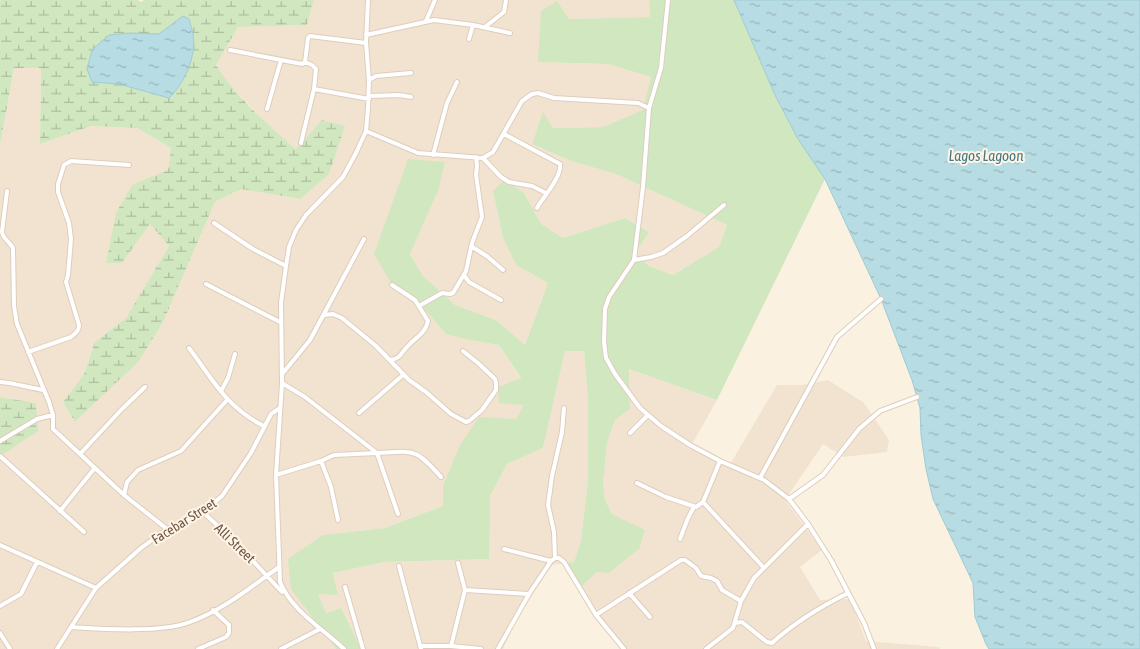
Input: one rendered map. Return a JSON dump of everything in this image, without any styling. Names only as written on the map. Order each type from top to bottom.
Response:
[{"type":"street","points":[[286,595],[280,582],[276,475],[283,373],[280,322],[286,266],[289,248],[296,230],[306,215],[343,177],[366,131],[369,98],[366,42],[368,0]]},
{"type":"street","points":[[426,21],[435,0]]},
{"type":"street","points":[[484,27],[504,12],[506,0]]},
{"type":"street","points":[[668,0],[660,68],[649,108],[643,187],[634,260],[609,297],[604,321],[604,351],[606,358],[614,374],[640,408],[648,415],[690,444],[720,461],[760,478],[789,499],[831,560],[864,623],[874,649]]},
{"type":"street","points":[[366,35],[434,20],[473,25],[510,33]]},
{"type":"street","points":[[469,40],[473,25]]},
{"type":"street","points":[[305,62],[308,38],[310,36],[366,42]]},
{"type":"street","points":[[230,50],[302,64],[305,62],[316,69],[314,88],[301,143]]},
{"type":"street","points":[[267,109],[281,60]]},
{"type":"street","points":[[369,80],[376,76],[411,73]]},
{"type":"street","points":[[433,154],[447,103],[457,82]]},
{"type":"street","points":[[314,88],[369,98],[399,95],[411,97]]},
{"type":"street","points":[[366,131],[407,149],[433,154],[483,158],[493,152],[522,101],[532,94],[538,93],[554,98],[638,103],[649,108]]},
{"type":"street","points":[[504,134],[560,164],[560,173],[537,208]]},
{"type":"street","points":[[419,306],[442,292],[452,294],[464,275],[471,246],[480,225],[482,212],[476,175],[476,157]]},
{"type":"street","points":[[483,158],[500,178],[509,182],[532,186],[546,192]]},
{"type":"street","points":[[28,352],[71,337],[79,329],[66,282],[71,239],[69,223],[58,192],[58,184],[64,165],[71,161],[129,165]]},
{"type":"street","points":[[7,191],[2,232],[13,248],[14,306],[17,324],[53,415],[53,429],[94,469],[167,529]]},
{"type":"street","points":[[634,260],[650,258],[663,253],[724,205]]},
{"type":"street","points":[[214,223],[252,249],[286,266]]},
{"type":"street","points":[[283,373],[310,340],[364,240]]},
{"type":"street","points":[[471,246],[503,270]]},
{"type":"street","points":[[464,275],[469,282],[501,300]]},
{"type":"street","points":[[206,284],[280,322]]},
{"type":"street","points":[[390,360],[397,359],[425,331],[428,321],[412,298],[392,285]]},
{"type":"street","points":[[760,478],[837,337],[881,299]]},
{"type":"street","points":[[324,315],[334,314],[342,318],[376,346],[403,375],[451,414],[463,421],[469,421],[482,410],[493,394],[496,383],[484,368],[463,351]]},
{"type":"street","points":[[190,348],[227,400],[244,415],[264,426]]},
{"type":"street","points":[[221,391],[228,378],[236,354]]},
{"type":"street","points":[[359,413],[403,375]]},
{"type":"street","points":[[0,382],[16,383],[26,388],[44,390]]},
{"type":"street","points":[[282,383],[305,396],[377,453],[398,514]]},
{"type":"street","points":[[80,454],[122,409],[146,387]]},
{"type":"street","points":[[789,499],[824,475],[859,429],[880,411],[917,397]]},
{"type":"street","points":[[124,495],[127,482],[138,470],[181,451],[227,400]]},
{"type":"street","name":"Facebar Street","points":[[57,649],[96,588],[141,548],[167,529],[203,512],[222,496],[251,452],[272,413],[280,408]]},
{"type":"street","points":[[498,649],[529,594],[553,560],[554,532],[548,505],[552,476],[562,432],[564,408]]},
{"type":"street","points":[[0,441],[37,419],[53,415]]},
{"type":"street","points":[[630,433],[648,415]]},
{"type":"street","points":[[276,475],[334,455],[407,451],[413,452],[426,461],[441,477]]},
{"type":"street","points":[[0,456],[84,532]]},
{"type":"street","points":[[321,461],[338,520]]},
{"type":"street","points":[[680,538],[694,508],[703,502],[720,461]]},
{"type":"street","points":[[60,511],[94,469]]},
{"type":"street","points":[[637,483],[694,508]]},
{"type":"street","points":[[703,502],[764,568]]},
{"type":"street","name":"Alli Street","points":[[203,512],[320,629],[344,649]]},
{"type":"street","points":[[706,649],[733,628],[741,601],[747,589],[764,568],[808,524]]},
{"type":"street","points":[[0,544],[96,588]]},
{"type":"street","points":[[504,549],[553,560],[559,558],[564,562],[596,615],[624,649]]},
{"type":"street","points":[[596,615],[681,560],[685,560],[696,568],[701,576],[717,581],[722,590],[741,601]]},
{"type":"street","points":[[0,606],[21,594],[37,562]]},
{"type":"street","points":[[452,646],[465,590],[458,563]]},
{"type":"street","points":[[399,566],[420,648],[452,646],[481,649]]},
{"type":"street","points":[[71,626],[104,629],[169,627],[189,622],[258,583],[279,567]]},
{"type":"street","points":[[345,587],[363,649]]},
{"type":"street","points":[[465,590],[529,594]]},
{"type":"street","points":[[629,593],[650,617]]},
{"type":"street","points":[[735,623],[742,622],[767,642],[772,643],[818,608],[848,593]]},
{"type":"street","points":[[198,649],[226,637],[229,633],[229,625],[213,610]]},
{"type":"street","points":[[281,649],[320,629]]},
{"type":"street","points":[[0,633],[10,649]]},
{"type":"shaded area","points":[[314,0],[649,0],[650,17],[569,19],[538,62],[608,64],[651,77],[644,110],[603,127],[553,128],[543,113],[532,144],[571,161],[616,174],[727,225],[719,247],[673,275],[649,266],[635,254],[649,232],[625,218],[563,238],[540,224],[524,193],[493,191],[503,238],[516,265],[548,283],[525,345],[496,320],[455,305],[423,276],[410,254],[438,191],[391,283],[425,310],[446,334],[499,345],[521,379],[525,404],[516,420],[443,486],[443,506],[385,528],[323,535],[304,607],[336,649],[0,649],[0,460],[35,403],[0,397],[0,145],[14,68],[41,68],[40,144],[91,126],[137,128],[171,148],[168,170],[122,263],[150,224],[169,246],[126,318],[95,342],[84,374],[63,402],[75,422],[139,361],[163,322],[215,202],[241,189],[300,199],[296,149],[266,123],[227,82],[216,65],[238,27],[307,25]]},
{"type":"shaded area","points":[[584,350],[588,398],[588,479],[581,541],[574,562],[552,565],[519,614],[503,649],[361,649],[341,608],[326,613],[317,593],[338,595],[333,573],[384,562],[488,559],[490,496],[507,464],[543,448],[565,351]]},
{"type":"shaded area","points":[[629,369],[717,400],[691,446],[729,466],[777,385],[802,385],[828,380],[864,403],[889,440],[887,452],[843,457],[823,444],[785,500],[822,550],[800,567],[820,600],[850,599],[866,641],[939,647],[940,649],[620,649],[580,588],[597,572],[609,573],[640,548],[645,531],[612,514],[605,500],[603,483],[607,443],[615,420],[630,409]]},
{"type":"green space","points":[[0,0],[138,0],[141,2],[144,0],[314,0],[307,25],[238,27],[216,65],[233,89],[263,120],[296,149],[322,120],[345,126],[329,174],[300,199],[241,189],[215,202],[163,322],[139,361],[75,422],[63,402],[84,374],[95,342],[126,318],[169,246],[150,224],[122,263],[106,263],[116,213],[132,185],[168,170],[171,148],[137,128],[91,126],[40,144],[41,68],[14,68],[0,145]],"holes":[[[129,33],[194,36],[187,70],[180,85],[169,98],[119,84],[92,81],[108,35]]]},
{"type":"green space","points":[[649,0],[734,0],[775,95],[798,139],[825,179],[717,400],[629,369],[630,409],[615,420],[607,443],[603,483],[605,500],[612,514],[645,530],[640,548],[609,573],[597,572],[580,588],[564,563],[574,562],[581,541],[588,480],[588,398],[584,351],[565,351],[543,448],[507,464],[490,496],[489,559],[384,562],[333,573],[338,595],[318,594],[326,613],[341,608],[361,649],[336,649],[291,589],[288,559],[323,535],[385,528],[443,506],[443,486],[460,445],[479,417],[516,419],[524,405],[499,403],[498,387],[521,378],[499,345],[446,334],[425,310],[391,283],[374,254],[408,159],[445,162],[438,191],[410,254],[423,276],[455,305],[496,320],[525,345],[548,283],[516,265],[503,238],[493,191],[504,180],[524,193],[541,224],[563,238],[625,218],[649,232],[635,254],[649,266],[673,275],[719,247],[727,225],[616,174],[571,161],[532,144],[543,112],[553,128],[603,127],[643,110],[651,77],[608,64],[538,62],[541,11],[557,1],[569,19],[650,17]]},
{"type":"green space","points":[[0,397],[36,403],[38,431],[2,455],[0,460]]},
{"type":"water","name":"Lagos Lagoon","points":[[734,0],[1140,0],[1140,649],[989,649],[975,617],[973,583],[933,499],[921,435],[920,408],[912,380],[881,299],[825,179],[798,139],[775,95]]},
{"type":"water","points":[[183,16],[189,19],[194,42],[193,51],[188,69],[180,85],[169,98],[119,84],[92,82],[87,69],[92,50],[109,35],[129,33],[159,34]]}]
